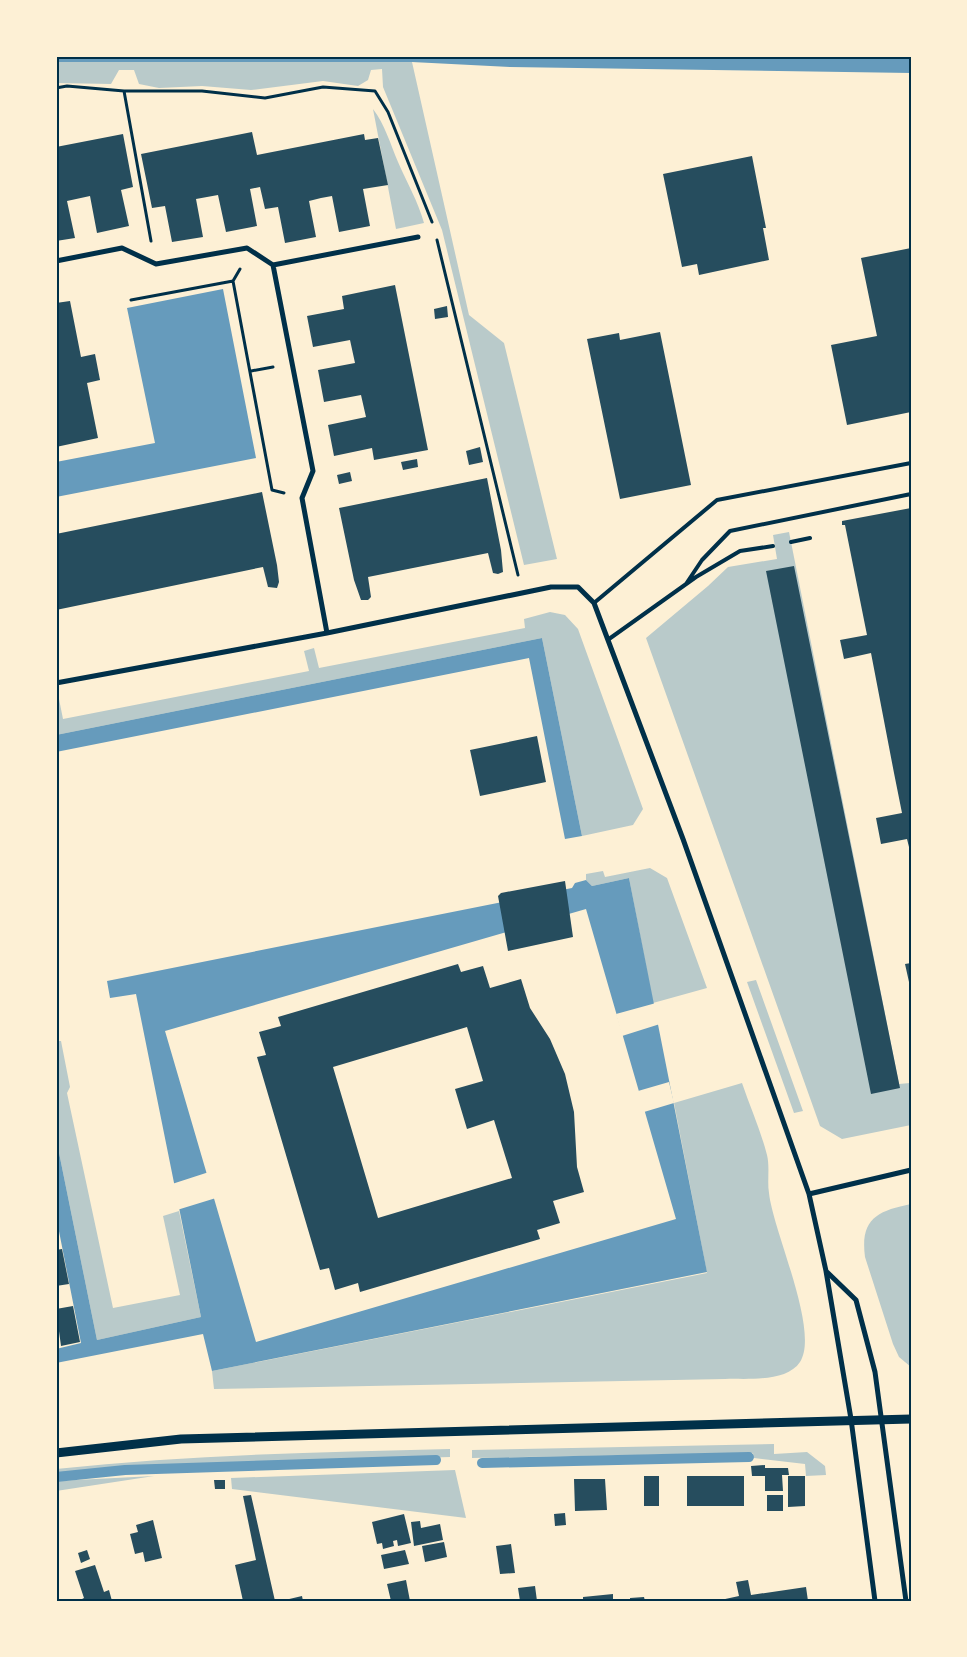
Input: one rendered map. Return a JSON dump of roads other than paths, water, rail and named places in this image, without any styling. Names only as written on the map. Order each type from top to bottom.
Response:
[{"type":"street","points":[[56,261],[122,248],[156,264],[247,248],[273,265],[418,237]]},
{"type":"street","points":[[273,265],[313,471],[302,498],[327,633]]},
{"type":"street","points":[[56,682],[327,633],[551,587],[578,587],[594,603],[609,639],[809,1194],[826,1272],[852,1419],[875,1601]]},
{"type":"street","points":[[809,1194],[911,1170]]},
{"type":"street","points":[[826,1272],[856,1300],[875,1372],[906,1601]]},
{"type":"street","points":[[56,1453],[181,1439],[852,1419],[911,1419]]},
{"type":"lane","points":[[594,603],[718,500],[911,463]]},
{"type":"lane","points":[[686,584],[702,560],[730,531],[911,494]]},
{"type":"lane","points":[[791,542],[810,538]]},
{"type":"lane","points":[[609,639],[686,584],[740,551],[773,546]]},
{"type":"water","points":[[56,56],[911,56],[911,73],[510,67],[412,62],[56,62]]},
{"type":"water","points":[[223,289],[256,458],[56,497],[56,462],[155,443],[127,308]]},
{"type":"water","points":[[542,638],[582,836],[565,839],[529,658],[56,752],[56,735]]},
{"type":"water","points":[[629,878],[707,1272],[212,1371],[203,1334],[56,1363],[56,1349],[81,1343],[56,1216],[56,1138],[97,1340],[201,1317],[136,994],[110,998],[107,981],[572,888],[575,883],[586,880],[592,886]],"holes":[[[586,909],[676,1219],[256,1342],[165,1031]]]},
{"type":"waterway","points":[[482,1463],[749,1457]]},
{"type":"waterway","points":[[56,1477],[125,1470],[436,1460]]}]
